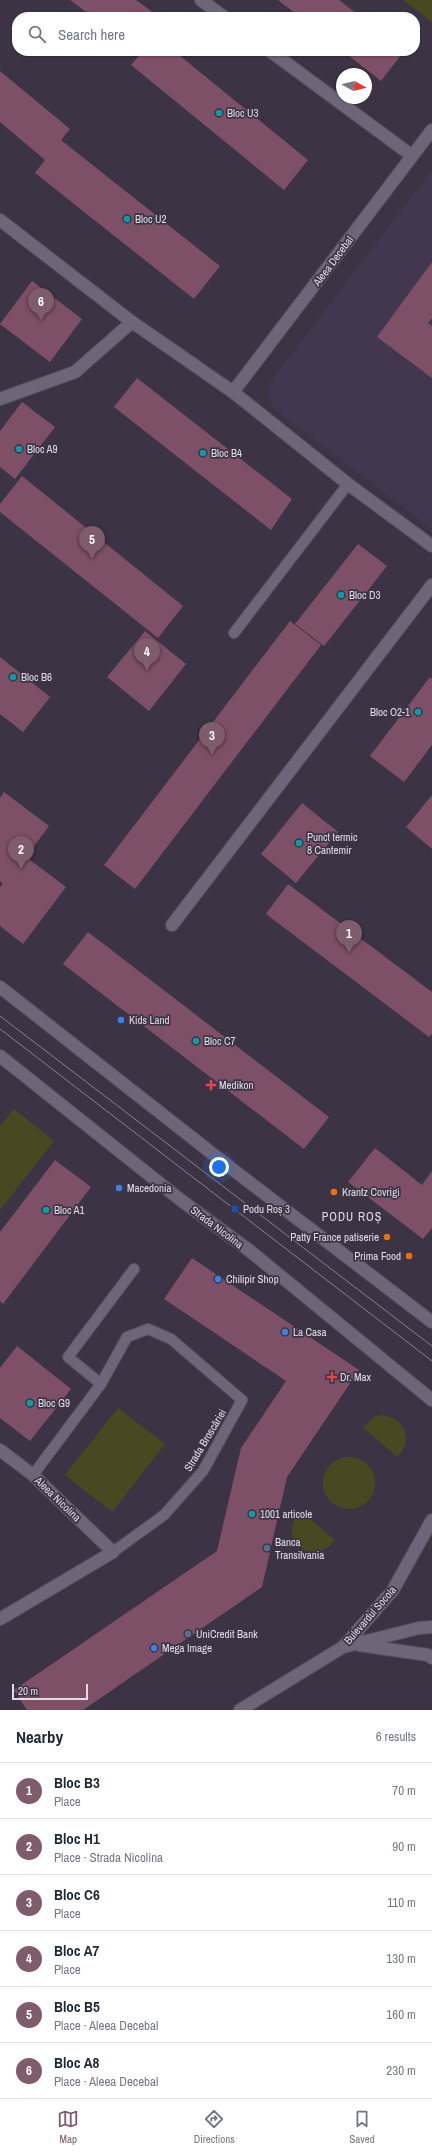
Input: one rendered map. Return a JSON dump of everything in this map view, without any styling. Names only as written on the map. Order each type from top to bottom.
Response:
[{"type":"street","points":[[201,0],[217,12]]},
{"type":"street","points":[[277,56],[411,155]]},
{"type":"street","name":"Aleea Decebal","points":[[233,392],[411,155],[432,130]]},
{"type":"street","points":[[0,220],[132,322],[233,392],[348,484],[432,546]]},
{"type":"street","points":[[0,399],[75,372],[132,322]]},
{"type":"street","points":[[172,925],[432,585]]},
{"type":"street","points":[[0,987],[223,1162],[432,1322]]},
{"type":"street","name":"Strada Nicolina","points":[[0,1056],[182,1200],[250,1251],[432,1400]]},
{"type":"street","name":"Aleea Nicolina","points":[[0,1450],[33,1474],[113,1552]]},
{"type":"street","name":"Bulevardul Socola","points":[[348,1645],[394,1590],[432,1520]]},
{"type":"street","points":[[0,1619],[113,1552]]},
{"type":"street","name":"Bulevardul Socola","points":[[240,1710],[348,1645],[419,1628],[432,1627]]},
{"type":"street","points":[[348,1645],[428,1655],[432,1658]]},
{"type":"lane","points":[[234,633],[348,484]]},
{"type":"lane","points":[[33,1474],[101,1384],[68,1357],[134,1269]]},
{"type":"lane","name":"Strada Broscăriei","points":[[101,1384],[127,1337],[148,1329],[171,1339],[242,1400],[203,1471],[164,1515],[113,1552]]},
{"type":"shaded area","points":[[403,0],[432,0],[432,22]]},
{"type":"shaded area","points":[[432,170],[432,529],[277,411],[268,398],[271,381]]},
{"type":"shaded area","points":[[14,1109],[54,1141],[0,1210],[0,1126]]},
{"type":"shaded area","points":[[118,1408],[165,1444],[112,1512],[65,1475]]},
{"type":"shaded area","points":[[381,1415],[396,1420],[404,1431],[406,1437],[405,1444],[397,1457],[363,1427],[374,1417]]},
{"type":"shaded area","points":[[349,1457],[363,1461],[371,1469],[375,1483],[371,1497],[363,1505],[349,1509],[335,1505],[327,1497],[323,1483],[327,1469],[335,1461]]},
{"type":"shaded area","points":[[301,1511],[335,1540],[326,1548],[316,1552],[307,1551],[299,1546],[294,1540],[292,1531],[294,1521]]},
{"type":"building","points":[[70,0],[136,0],[152,12],[86,12]]},
{"type":"building","points":[[278,0],[339,0],[355,12],[294,12]]},
{"type":"building","name":"Bloc U3","points":[[138,56],[180,56],[308,160],[284,190],[131,65]]},
{"type":"building","points":[[349,56],[400,56],[381,81],[372,74],[372,68],[365,68]]},
{"type":"building","name":"Bloc U2","points":[[0,71],[70,129],[61,140],[220,266],[194,299],[35,173],[45,160],[0,122]]},
{"type":"building","points":[[432,262],[432,318],[428,323],[432,326],[432,378],[377,337]]},
{"type":"building","points":[[32,281],[82,319],[50,362],[0,324]]},
{"type":"building","name":"Bloc B4","points":[[137,378],[292,499],[271,530],[114,407]]},
{"type":"building","name":"Bloc A9","points":[[22,402],[55,427],[15,479],[0,467],[0,431]]},
{"type":"building","points":[[22,476],[183,606],[158,638],[0,512],[0,504]]},
{"type":"building","name":"Bloc D3","points":[[358,544],[387,566],[324,646],[295,624]]},
{"type":"building","points":[[290,621],[321,645],[135,889],[104,865]]},
{"type":"building","points":[[145,631],[186,664],[149,711],[107,677]]},
{"type":"building","name":"Bloc B6","points":[[0,657],[50,697],[23,732],[0,714]]},
{"type":"building","name":"Bloc O2-1","points":[[430,677],[432,679],[432,745],[404,782],[370,756]]},
{"type":"building","points":[[4,792],[49,826],[26,857],[66,887],[23,944],[0,926],[0,887],[3,884],[0,881],[0,798]]},
{"type":"building","points":[[432,795],[432,849],[406,827]]},
{"type":"building","name":"Punct termic 8 Cantemir","points":[[302,803],[338,832],[296,883],[261,854]]},
{"type":"building","points":[[288,884],[432,992],[432,1034],[429,1037],[266,914]]},
{"type":"building","name":"Bloc C7","points":[[88,932],[329,1117],[304,1149],[63,964]]},
{"type":"building","points":[[375,1148],[422,1185],[432,1171],[432,1228],[423,1239],[348,1182]]},
{"type":"building","name":"Bloc A1","points":[[55,1160],[91,1187],[3,1304],[0,1301],[0,1232]]},
{"type":"building","name":"1001 articole","points":[[192,1258],[359,1370],[287,1477],[262,1587],[83,1710],[27,1710],[14,1690],[217,1551],[241,1448],[286,1381],[164,1299]]},
{"type":"building","name":"Bloc G9","points":[[17,1346],[71,1389],[30,1441],[0,1418],[0,1368]]},
{"type":"tram line","points":[[0,1016],[432,1346]]},
{"type":"tram line","points":[[0,1029],[432,1361]]},
{"type":"place","name":"Bloc U3","points":[[219,113]]},
{"type":"place","name":"Bloc U2","points":[[127,219]]},
{"type":"place","name":"Bloc A8","points":[[41,321]]},
{"type":"place","name":"Bloc A9","points":[[19,449]]},
{"type":"place","name":"Bloc B4","points":[[203,453]]},
{"type":"place","name":"Bloc B5","points":[[92,559]]},
{"type":"place","name":"Bloc D3","points":[[341,595]]},
{"type":"place","name":"Bloc A7","points":[[147,671]]},
{"type":"place","name":"Bloc B6","points":[[13,677]]},
{"type":"place","name":"Bloc O2-1","points":[[418,712]]},
{"type":"place","name":"Bloc C6","points":[[212,755]]},
{"type":"place","name":"Punct termic 8 Cantemir","points":[[299,843]]},
{"type":"place","name":"Bloc H1","points":[[21,869]]},
{"type":"place","name":"Bloc B3","points":[[349,953]]},
{"type":"place","name":"Kids Land","points":[[121,1020]]},
{"type":"place","name":"Bloc C7","points":[[196,1041]]},
{"type":"place","name":"Medikon","points":[[211,1085]]},
{"type":"place","name":"Macedonia","points":[[119,1188]]},
{"type":"place","name":"Krantz Covrigi","points":[[334,1192]]},
{"type":"place","name":"Podu Roș 3","points":[[235,1209]]},
{"type":"place","name":"Bloc A1","points":[[46,1210]]},
{"type":"place","name":"Patty France patiserie","points":[[387,1237]]},
{"type":"place","name":"Prima Food","points":[[409,1256]]},
{"type":"place","name":"Chilipir Shop","points":[[218,1279]]},
{"type":"place","name":"La Casa","points":[[285,1332]]},
{"type":"place","name":"Dr. Max","points":[[332,1377]]},
{"type":"place","name":"Bloc G9","points":[[30,1403]]},
{"type":"place","name":"1001 articole","points":[[252,1514]]},
{"type":"place","name":"Banca Transilvania","points":[[267,1548]]},
{"type":"place","name":"UniCredit Bank","points":[[188,1634]]},
{"type":"place","name":"Mega Image","points":[[154,1648]]},
{"type":"district","name":"PODU ROȘ","points":[[352,1217]]}]
